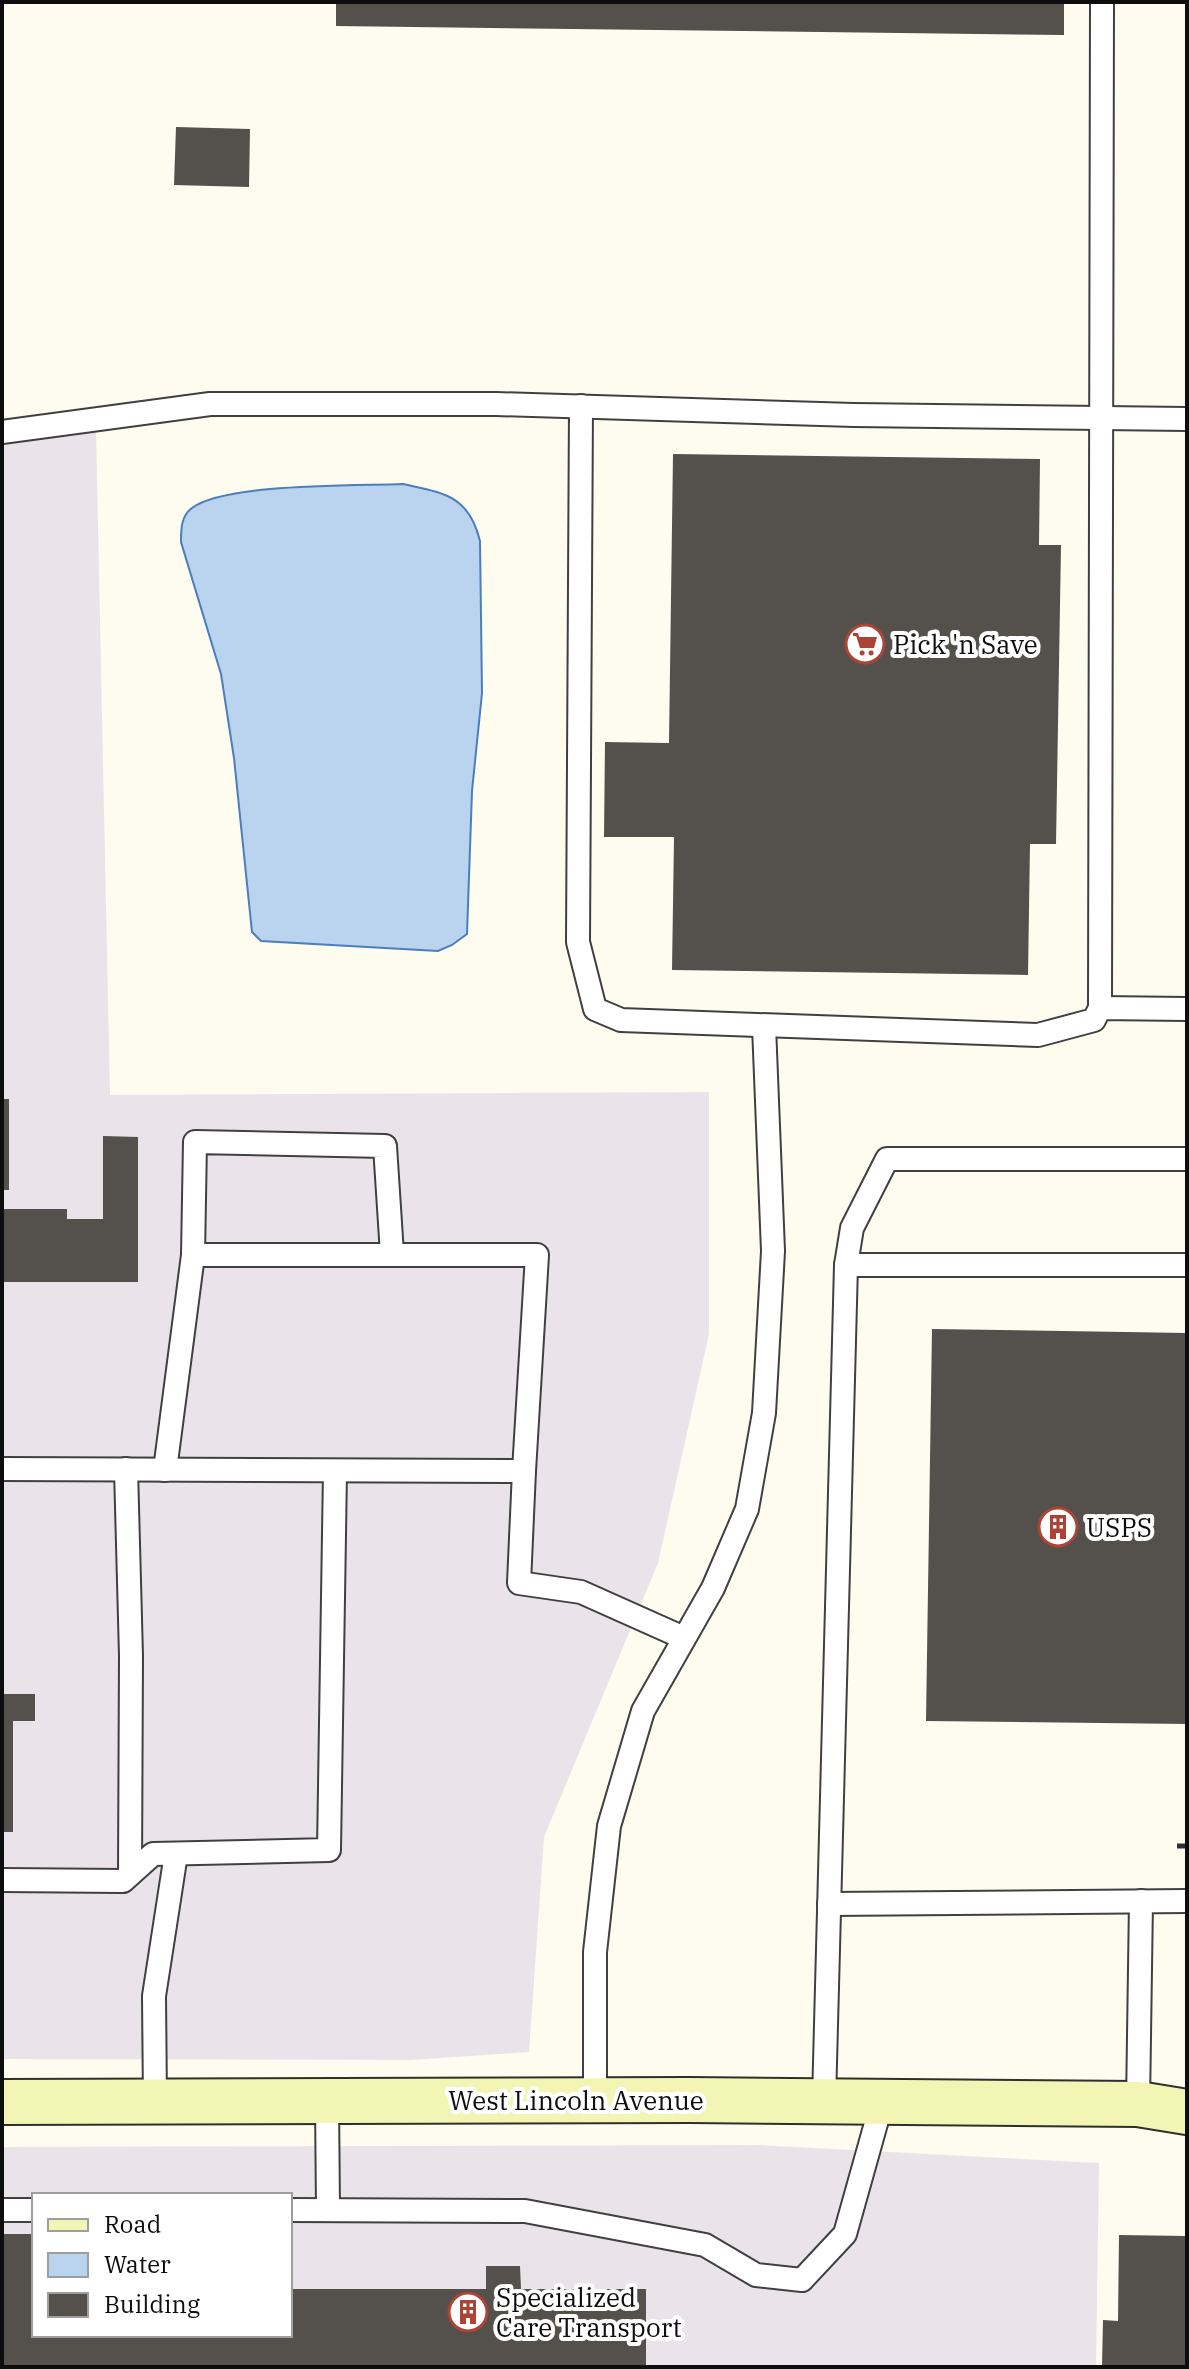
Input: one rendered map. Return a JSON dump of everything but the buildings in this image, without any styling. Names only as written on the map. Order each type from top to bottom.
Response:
[{"type":"main road","name":"West Lincoln Avenue","points":[[2,2102],[595,2100],[1166,2104]]},
{"type":"lane","points":[[581,406],[578,942],[595,1009],[621,1020],[1038,1035],[1094,1020],[1100,1008],[1102,2]]},
{"type":"lane","points":[[2,432],[210,404],[496,404],[854,415],[1187,419]]},
{"type":"lane","points":[[1100,1008],[1187,1009]]},
{"type":"lane","points":[[595,2100],[595,1952],[609,1826],[643,1711],[713,1588],[747,1509],[764,1413],[773,1251],[764,1026]]},
{"type":"lane","points":[[165,1470],[193,1255],[195,1142],[385,1146],[392,1254]]},
{"type":"lane","points":[[824,2101],[846,1265],[852,1228],[887,1159],[1187,1159]]},
{"type":"lane","points":[[193,1255],[537,1255],[519,1583],[581,1592],[684,1638]]},
{"type":"lane","points":[[846,1265],[1187,1265]]},
{"type":"lane","points":[[2,1469],[524,1471]]},
{"type":"lane","points":[[126,1469],[131,1656],[130,1874]]},
{"type":"lane","points":[[2,1880],[123,1881],[153,1854],[329,1850],[335,1471]]},
{"type":"lane","points":[[155,2102],[154,1996],[176,1854]]},
{"type":"lane","points":[[1141,1901],[1166,2104]]},
{"type":"lane","points":[[829,1904],[1187,1901]]},
{"type":"lane","points":[[327,2101],[328,2210]]},
{"type":"lane","points":[[292,2210],[525,2211],[705,2245],[756,2275],[802,2280],[845,2234],[882,2102]]},
{"type":"lane","points":[[2,2210],[32,2210]]},
{"type":"path","points":[[1177,1846],[1187,1846]]},
{"type":"shaded area","points":[[69,431],[96,431],[110,1095],[709,1092],[709,1334],[658,1563],[544,1837],[529,2052],[410,2060],[2,2059],[2,445]]},
{"type":"shaded area","points":[[757,2145],[1099,2163],[1096,2367],[2,2367],[2,2147]]},
{"type":"water","points":[[403,484],[442,494],[461,505],[469,514],[480,541],[482,693],[472,791],[467,934],[438,951],[261,941],[252,932],[234,758],[221,674],[181,542],[184,519],[192,508],[233,494],[293,487]]},
{"type":"place","name":"Pick 'n Save","points":[[865,644]]},
{"type":"place","name":"USPS","points":[[1058,1527]]},
{"type":"place","name":"Specialized Care Transport","points":[[468,2312]]}]
